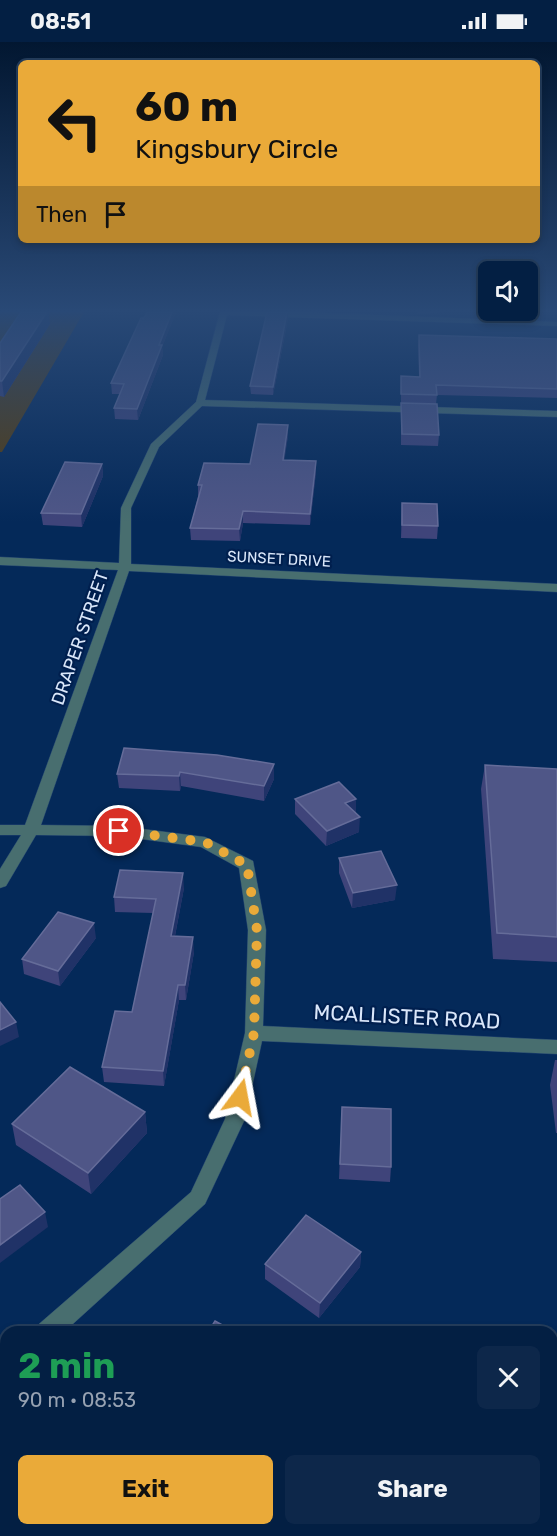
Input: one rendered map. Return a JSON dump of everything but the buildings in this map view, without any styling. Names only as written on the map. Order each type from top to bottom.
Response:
[{"type":"street","points":[[206,382],[200,404],[557,414]]},
{"type":"street","name":"DRAPER STREET","points":[[0,882],[31,831],[125,566],[126,508],[155,446],[200,404]]},
{"type":"street","name":"SUNSET DRIVE","points":[[0,561],[557,588]]},
{"type":"street","points":[[0,830],[119,831],[205,842],[247,865],[257,930],[254,1033],[235,1119],[198,1198],[54,1326]]},
{"type":"street","name":"MCALLISTER ROAD","points":[[254,1033],[557,1047]]},
{"type":"shaded area","points":[[0,382],[43,382],[2,452],[0,452]]},
{"type":"route","points":[[119,831],[205,842],[247,865],[257,930],[254,1033],[240,1097]]}]
